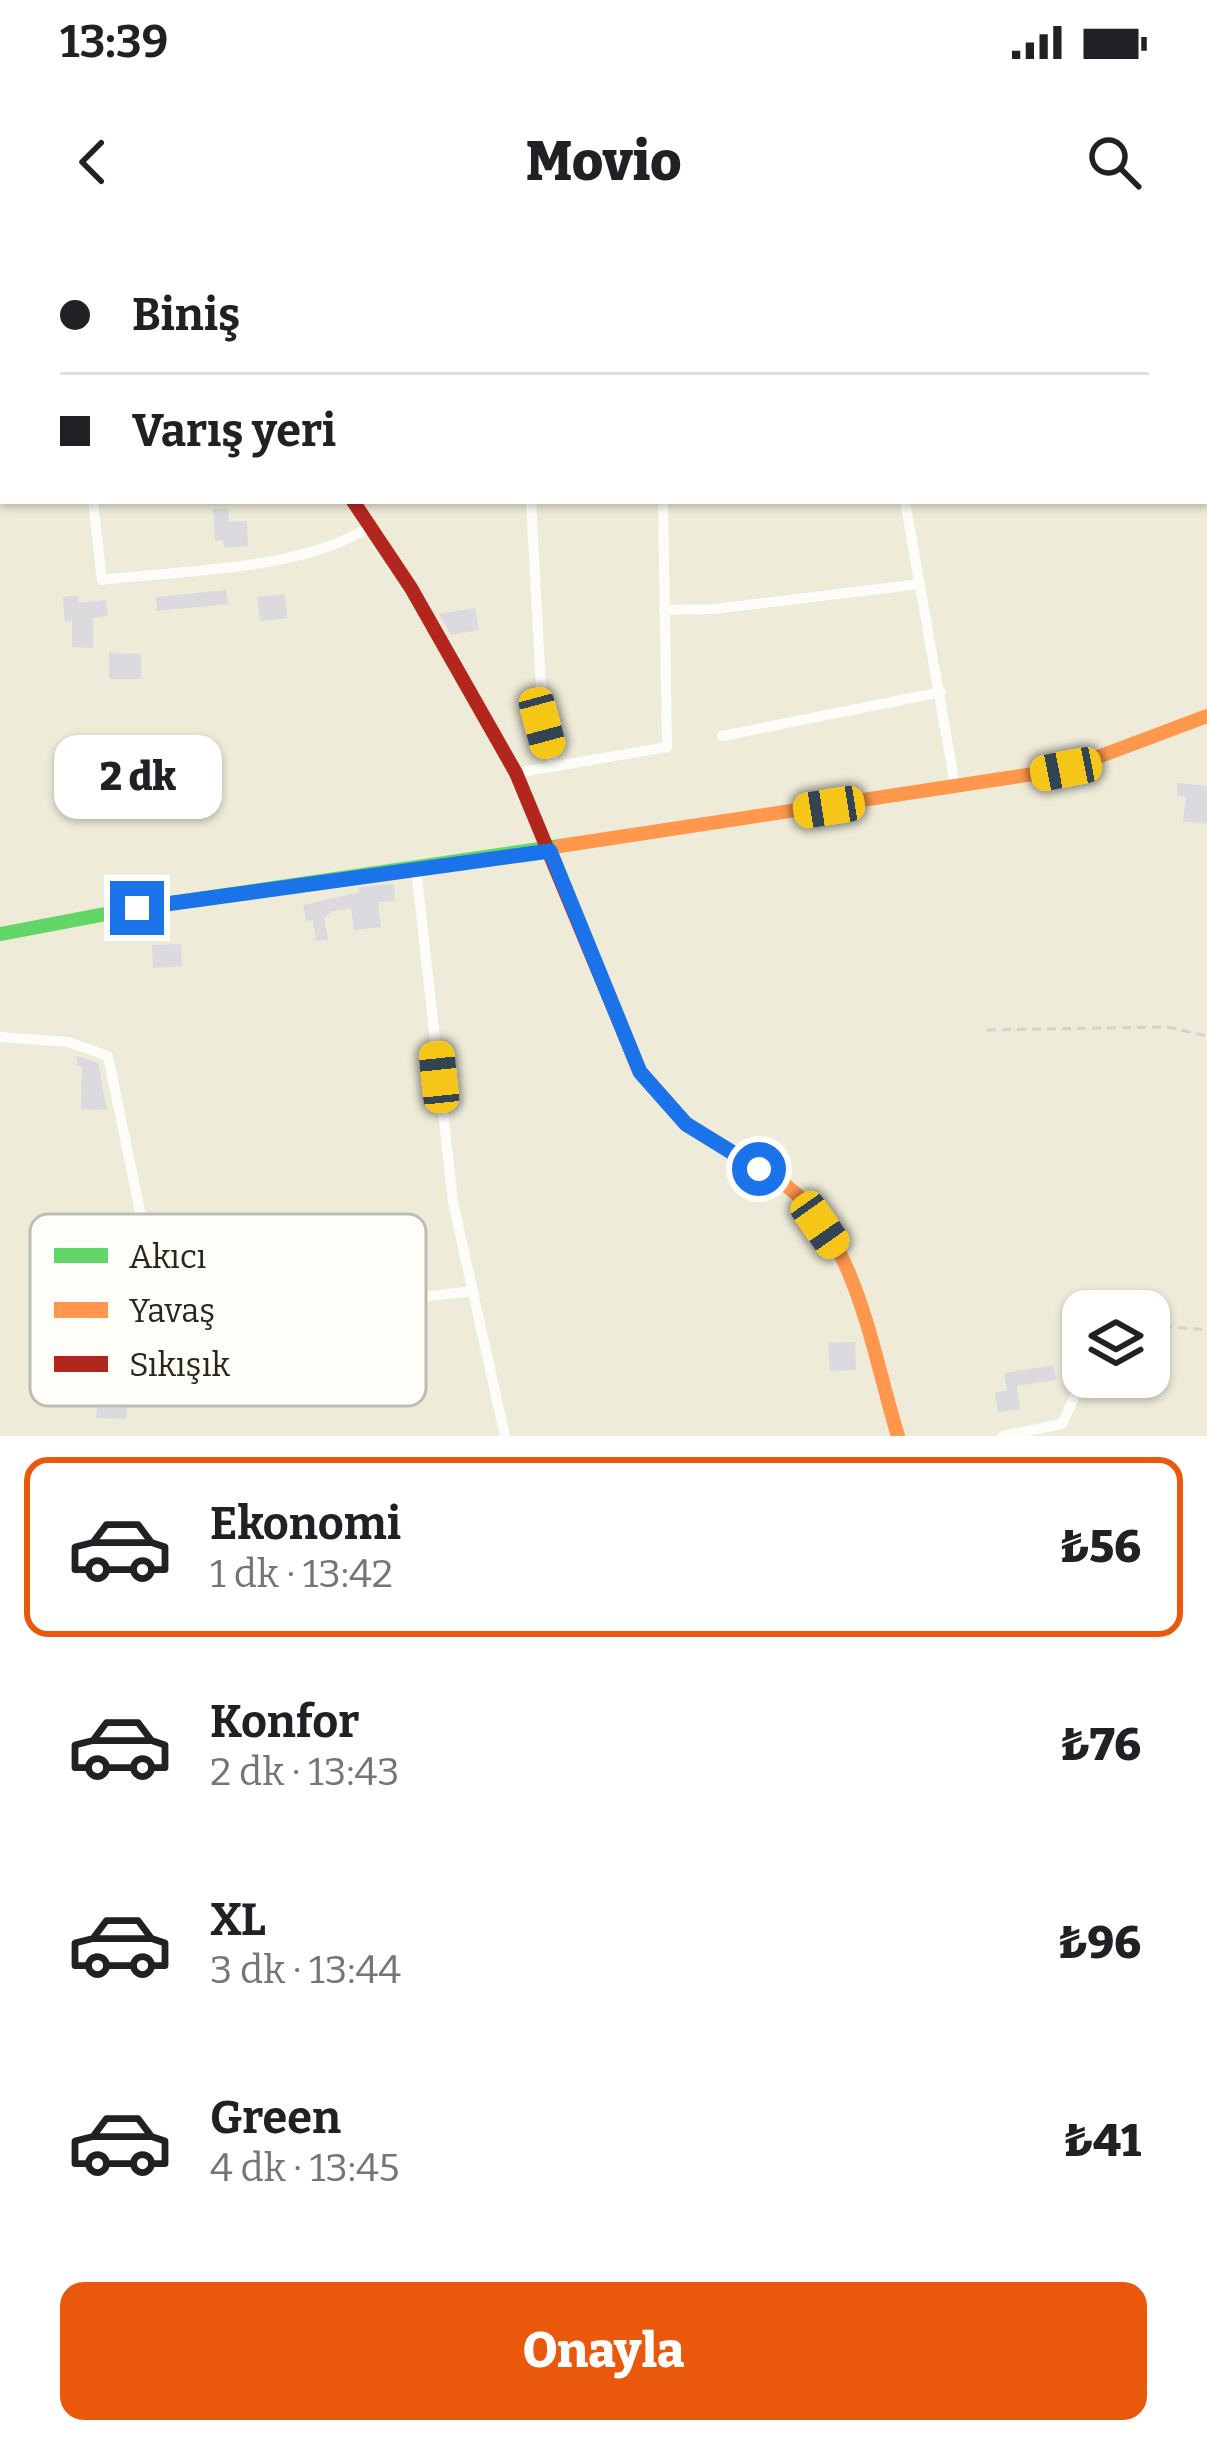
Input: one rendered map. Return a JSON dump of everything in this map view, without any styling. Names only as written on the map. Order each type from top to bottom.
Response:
[{"type":"street","points":[[93,504],[102,580],[294,556],[342,544],[369,527]]},
{"type":"street","points":[[355,504],[516,773],[640,1072],[686,1124],[796,1191],[843,1259],[898,1436]]},
{"type":"street","points":[[531,504],[542,723],[554,765]]},
{"type":"street","points":[[516,773],[667,747],[663,504]]},
{"type":"street","points":[[905,504],[955,784]]},
{"type":"street","points":[[664,610],[920,584]]},
{"type":"street","points":[[722,736],[941,692]]},
{"type":"street","points":[[0,934],[59,920],[547,844],[1066,769],[1207,716]]},
{"type":"street","points":[[416,868],[453,1202],[506,1436]]},
{"type":"street","points":[[0,1037],[68,1042],[108,1056],[141,1214]]},
{"type":"street","points":[[426,1295],[473,1291]]},
{"type":"street","points":[[1004,1436],[1062,1424],[1079,1398]]},
{"type":"path","points":[[987,1030],[1167,1027],[1207,1036]]},
{"type":"path","points":[[1170,1328],[1207,1330]]},
{"type":"building","points":[[228,508],[229,522],[247,521],[248,546],[224,548],[223,540],[215,541],[213,509]]},
{"type":"building","points":[[226,590],[228,604],[157,611],[156,597]]},
{"type":"building","points":[[285,594],[287,618],[260,621],[257,597]]},
{"type":"building","points":[[78,595],[79,603],[106,600],[108,616],[93,618],[93,648],[72,647],[72,621],[65,622],[63,597]]},
{"type":"building","points":[[475,608],[479,630],[451,635],[439,614]]},
{"type":"building","points":[[109,653],[141,654],[141,679],[109,679]]},
{"type":"building","points":[[1178,783],[1207,786],[1207,824],[1183,821],[1186,797],[1177,796]]},
{"type":"building","points":[[394,884],[395,901],[378,902],[381,927],[354,930],[351,908],[331,912],[324,918],[328,940],[316,941],[313,920],[306,921],[303,905],[359,892],[359,887]]},
{"type":"building","points":[[181,944],[182,966],[153,968],[152,945]]},
{"type":"building","points":[[77,1056],[98,1063],[107,1110],[81,1109],[82,1066],[77,1066]]},
{"type":"building","points":[[855,1342],[856,1370],[830,1371],[828,1343]]},
{"type":"building","points":[[1053,1365],[1056,1380],[1017,1386],[1020,1409],[998,1412],[995,1392],[1007,1391],[1004,1373]]},
{"type":"building","points":[[97,1406],[127,1406],[126,1419],[96,1418]]},
{"type":"traffic: fast","points":[[0,934],[137,908],[560,846]]},
{"type":"traffic: slow","points":[[560,846],[1066,769],[1207,716]]},
{"type":"traffic: slow","points":[[776,1179],[803,1200],[843,1260],[869,1331],[898,1436]]},
{"type":"traffic: jam","points":[[355,504],[411,588],[516,773],[640,1072],[686,1124],[776,1179]]},
{"type":"route","points":[[137,908],[550,851],[640,1072],[686,1124],[759,1169]]}]
